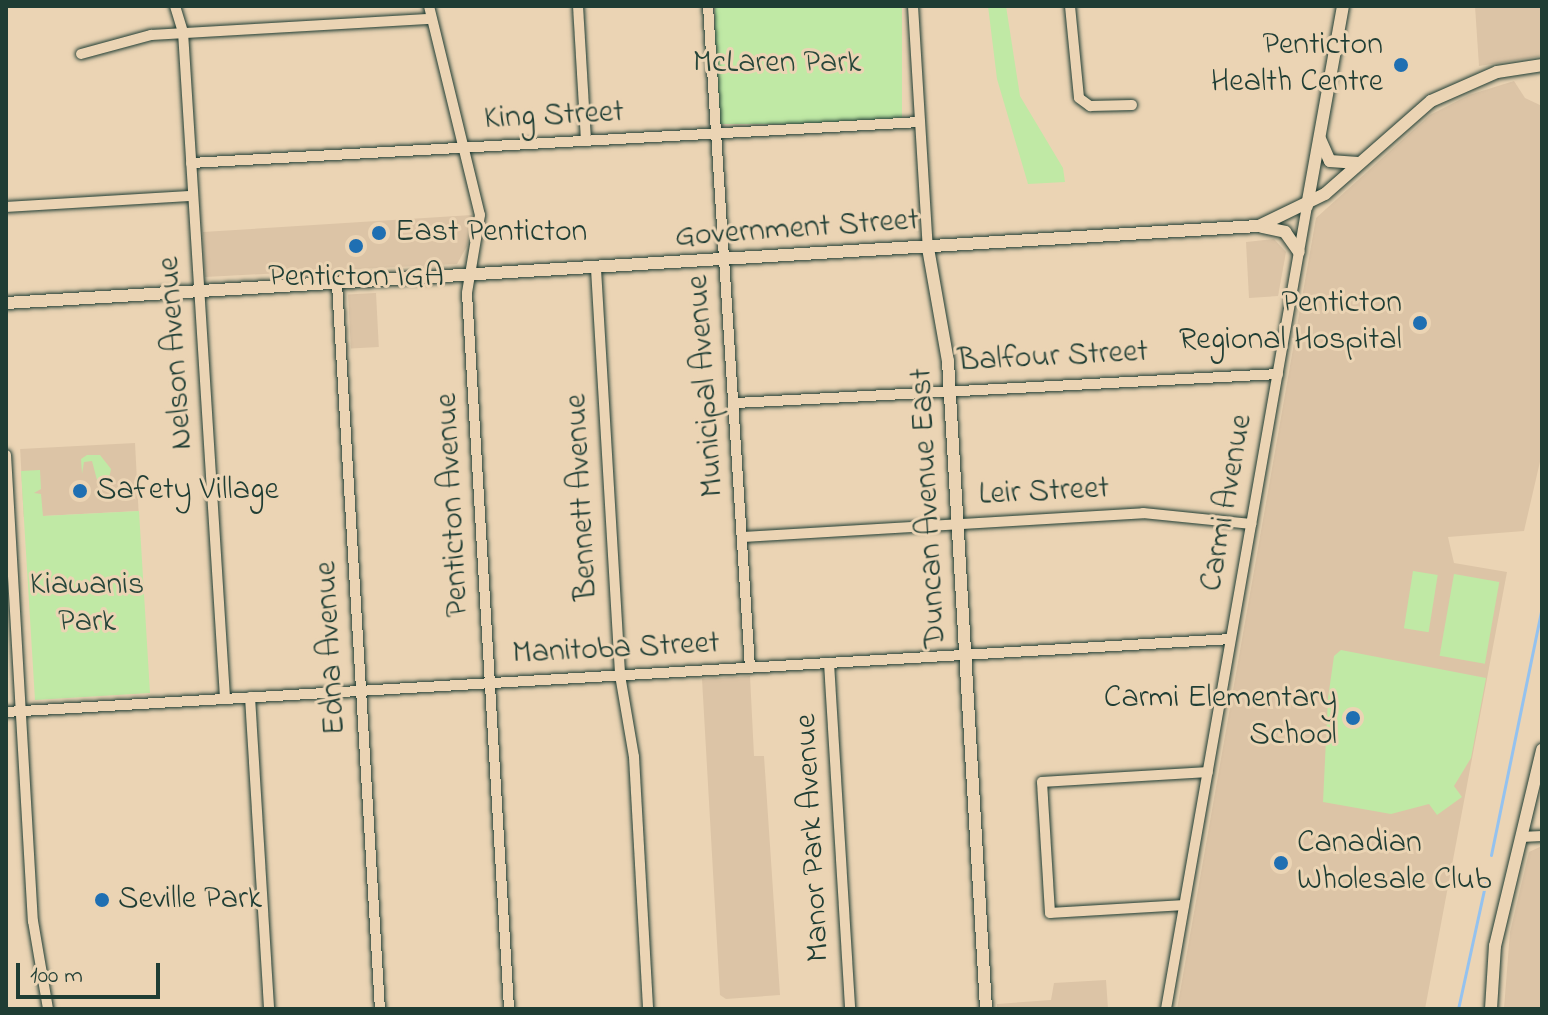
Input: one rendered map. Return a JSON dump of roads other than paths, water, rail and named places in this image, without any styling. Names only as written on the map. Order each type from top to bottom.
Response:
[{"type":"street","name":"Nelson Avenue","points":[[175,6],[183,32],[225,698]]},
{"type":"street","name":"Penticton Avenue","points":[[429,6],[480,215],[470,276],[489,683],[509,1009]]},
{"type":"street","points":[[578,6],[586,141]]},
{"type":"street","name":"Municipal Avenue","points":[[708,6],[736,403],[750,668]]},
{"type":"street","name":"Duncan Avenue East","points":[[913,6],[928,248],[950,389],[986,1009]]},
{"type":"street","points":[[1070,6],[1079,98],[1090,106],[1132,105]]},
{"type":"street","name":"Carmi Avenue","points":[[1166,1009],[1343,6]]},
{"type":"street","points":[[81,54],[183,32],[432,19]]},
{"type":"street","name":"Government Street","points":[[6,303],[1259,226],[1307,206],[1431,101],[1497,72],[1542,65]]},
{"type":"street","name":"King Street","points":[[191,163],[919,122]]},
{"type":"street","points":[[1319,138],[1330,161],[1358,163]]},
{"type":"street","points":[[6,207],[193,196]]},
{"type":"street","points":[[1259,226],[1285,232],[1299,252]]},
{"type":"street","name":"Bennett Avenue","points":[[596,269],[620,675],[634,757],[648,1009]]},
{"type":"street","name":"Edna Avenue","points":[[337,284],[380,1009]]},
{"type":"street","name":"Balfour Street","points":[[736,403],[950,389],[1278,374]]},
{"type":"street","points":[[6,455],[33,921],[48,1009]]},
{"type":"street","name":"Leir Street","points":[[743,537],[1143,513],[1251,524]]},
{"type":"street","name":"Manitoba Street","points":[[6,712],[1230,639]]},
{"type":"street","name":"Manor Park Avenue","points":[[829,663],[850,1009]]},
{"type":"street","points":[[250,697],[269,1009]]},
{"type":"street","points":[[1491,1009],[1495,946],[1542,750]]},
{"type":"street","points":[[1184,905],[1050,913],[1042,782],[1208,772]]},
{"type":"street","points":[[1521,837],[1542,836]]},
{"type":"waterway","points":[[1491,855],[1542,606]]},
{"type":"waterway","points":[[1458,1009],[1486,881]]},
{"type":"place","name":"Penticton Health Centre","points":[[1401,65]]},
{"type":"place","name":"East Penticton","points":[[379,233]]},
{"type":"place","name":"Penticton IGA","points":[[356,246]]},
{"type":"place","name":"Penticton Regional Hospital","points":[[1420,323]]},
{"type":"place","name":"Safety Village","points":[[80,491]]},
{"type":"place","name":"Carmi Elementary School","points":[[1353,718]]},
{"type":"place","name":"Canadian Wholesale Club","points":[[1281,863]]},
{"type":"place","name":"Seville Park","points":[[102,900]]},
{"type":"park label","name":"McLaren Park","points":[[777,64]]},
{"type":"park label","name":"Kiawanis Park","points":[[87,606]]}]
